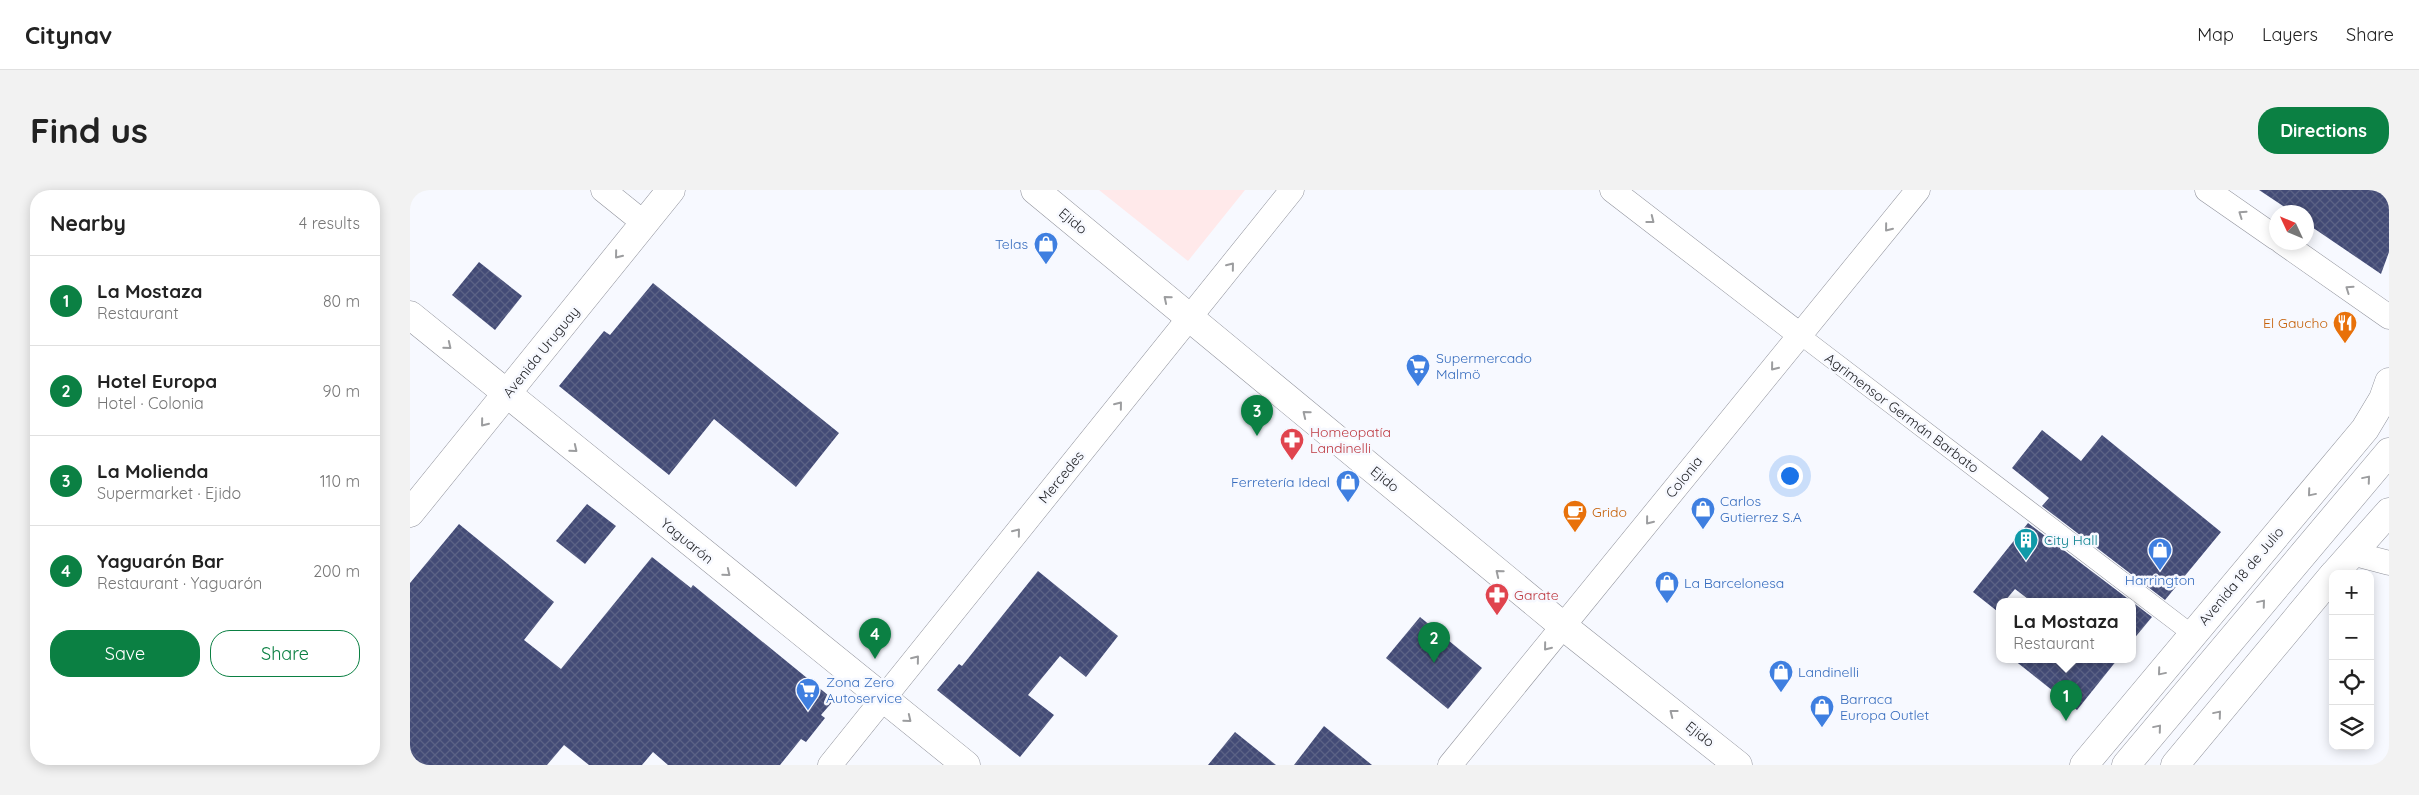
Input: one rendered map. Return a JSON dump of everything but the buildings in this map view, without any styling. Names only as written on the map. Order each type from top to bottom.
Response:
[{"type":"street","points":[[603,190],[644,223]]},
{"type":"street","name":"Avenida Uruguay","points":[[410,513],[671,190]]},
{"type":"street","name":"Ejido","points":[[1034,190],[1563,626],[1738,765]]},
{"type":"street","name":"Mercedes","points":[[830,765],[1292,190]]},
{"type":"street","name":"Agrimensor Germán Barbato","points":[[1612,190],[2192,634]]},
{"type":"street","name":"Colonia","points":[[1450,765],[1918,190]]},
{"type":"street","points":[[2207,190],[2269,233]]},
{"type":"street","points":[[2293,250],[2389,317]]},
{"type":"street","name":"Yaguarón","points":[[410,315],[506,395],[966,765]]},
{"type":"street","name":"Avenida 18 de Julio","points":[[2084,765],[2365,429],[2383,399],[2389,382]]},
{"type":"street","points":[[2126,765],[2389,452]]},
{"type":"street","points":[[2336,570],[2389,512]]},
{"type":"street","points":[[2351,553],[2389,563]]},
{"type":"street","points":[[2175,765],[2329,579]]},
{"type":"shaded area","points":[[1099,190],[1245,190],[1188,261]]},
{"type":"place","name":"Telas","points":[[1046,265]]},
{"type":"place","name":"El Gaucho","points":[[2345,344]]},
{"type":"place","name":"Supermercado Malmö","points":[[1418,387]]},
{"type":"place","name":"La Molienda","points":[[1257,436]]},
{"type":"place","name":"Homeopatía Landinelli","points":[[1292,461]]},
{"type":"place","name":"Ferretería Ideal","points":[[1348,503]]},
{"type":"place","name":"Carlos Gutierrez S.A","points":[[1703,530]]},
{"type":"place","name":"Grido","points":[[1575,533]]},
{"type":"place","name":"City Hall","points":[[2026,561]]},
{"type":"place","name":"Harrington","points":[[2160,571]]},
{"type":"place","name":"La Barcelonesa","points":[[1667,604]]},
{"type":"place","name":"Garate","points":[[1497,616]]},
{"type":"place","name":"Yaguarón Bar","points":[[875,659]]},
{"type":"place","name":"Hotel Europa","points":[[1434,663]]},
{"type":"place","name":"Landinelli","points":[[1781,693]]},
{"type":"place","name":"Zona Zero Autoservice","points":[[808,711]]},
{"type":"place","name":"La Mostaza","points":[[2066,721]]},
{"type":"place","name":"Barraca Europa Outlet","points":[[1822,728]]}]
